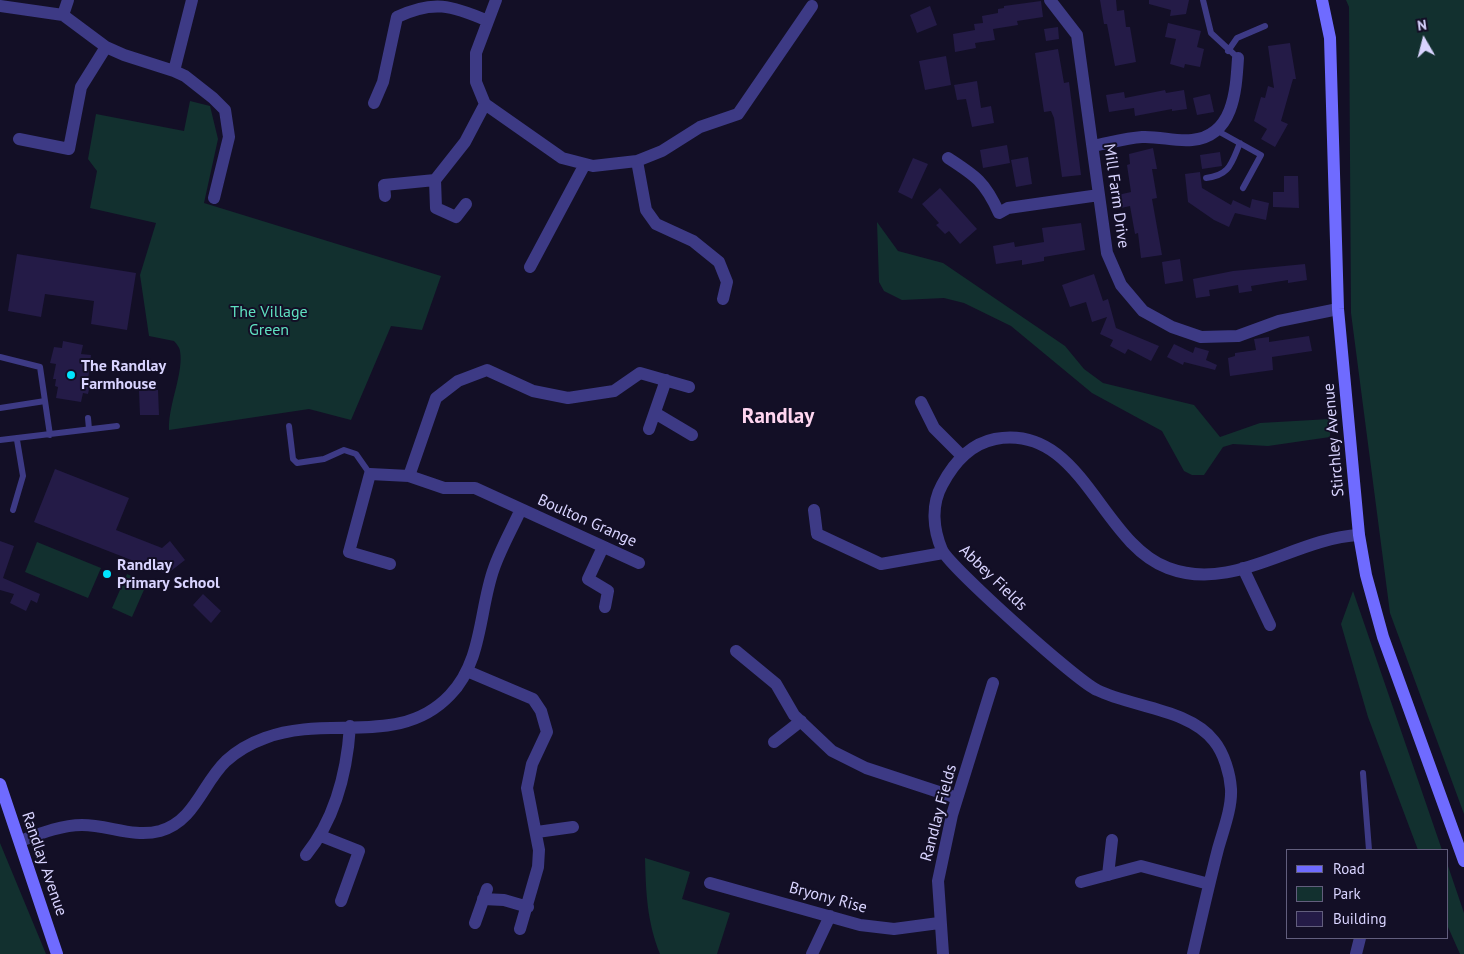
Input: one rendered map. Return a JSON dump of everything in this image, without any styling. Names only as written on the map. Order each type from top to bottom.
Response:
[{"type":"street","points":[[63,15],[68,0]]},
{"type":"street","points":[[174,70],[192,0]]},
{"type":"street","points":[[496,0],[476,52],[476,82],[485,104],[562,158],[593,166],[637,161],[662,152],[700,127],[738,114],[812,6]]},
{"type":"street","name":"Mill Farm Drive","points":[[1050,0],[1078,35],[1106,253],[1121,285],[1143,311],[1172,327],[1202,337],[1238,336],[1279,321],[1338,309]]},
{"type":"street","name":"Stirchley Avenue","points":[[1322,0],[1330,38],[1338,309],[1359,535],[1366,575],[1383,636],[1464,860]]},
{"type":"street","points":[[374,103],[383,82],[397,17],[412,6],[440,1],[488,21]]},
{"type":"street","points":[[0,6],[63,15],[106,47],[124,56],[174,70],[196,84],[225,110],[229,137],[214,198]]},
{"type":"street","points":[[19,139],[69,150],[82,87],[106,47]]},
{"type":"street","points":[[1093,146],[1143,137],[1192,140],[1210,136],[1225,122],[1236,96],[1233,54]]},
{"type":"street","points":[[466,204],[456,217],[436,208],[434,180],[465,142],[485,104]]},
{"type":"street","points":[[948,158],[977,176],[990,194],[999,213],[1008,208],[1099,195]]},
{"type":"street","points":[[637,161],[646,210],[656,224],[693,240],[719,262],[727,282],[723,299]]},
{"type":"street","points":[[530,266],[585,164]]},
{"type":"street","points":[[385,196],[384,185],[434,180]]},
{"type":"street","points":[[409,476],[436,398],[458,381],[487,370],[533,391],[568,398],[614,391],[640,373],[689,387]]},
{"type":"street","points":[[649,430],[666,380]]},
{"type":"street","points":[[921,402],[934,428],[961,455],[994,439],[1029,439],[1061,456],[1137,549],[1166,568],[1205,575],[1243,568],[1340,536],[1359,535]]},
{"type":"street","points":[[655,413],[692,435]]},
{"type":"street","name":"Abbey Fields","points":[[961,455],[934,498],[935,525],[943,553],[976,587],[1062,664],[1095,690],[1195,723],[1214,741],[1224,760],[1231,790],[1193,954]]},
{"type":"street","points":[[370,474],[349,552],[390,564]]},
{"type":"street","name":"Boulton Grange","points":[[370,474],[409,476],[444,488],[474,488],[639,563]]},
{"type":"street","name":"Boulton Grange","points":[[20,841],[51,831],[81,825],[130,833],[161,831],[187,815],[226,762],[241,750],[285,732],[311,727],[389,726],[419,717],[451,694],[467,671],[478,640],[494,568],[521,510]]},
{"type":"street","points":[[814,510],[817,534],[881,564],[943,553]]},
{"type":"street","points":[[603,547],[588,579],[608,591],[605,607]]},
{"type":"street","points":[[1243,568],[1270,625]]},
{"type":"street","points":[[736,651],[776,684],[794,715],[832,750],[866,768],[957,798]]},
{"type":"street","points":[[467,671],[533,699],[541,711],[547,732],[532,764],[527,788],[539,850],[538,868],[520,929]]},
{"type":"street","name":"Randlay Fields","points":[[943,954],[939,923],[938,881],[957,798],[993,683]]},
{"type":"street","points":[[774,742],[801,721]]},
{"type":"street","points":[[306,855],[321,836],[341,784],[350,726]]},
{"type":"street","name":"Randlay Avenue","points":[[0,784],[57,954]]},
{"type":"street","points":[[537,832],[573,827]]},
{"type":"street","points":[[321,836],[359,851],[341,901]]},
{"type":"street","points":[[1108,875],[1112,840]]},
{"type":"street","points":[[1080,882],[1141,866],[1209,884]]},
{"type":"street","name":"Bryony Rise","points":[[710,883],[860,925],[894,928],[939,923]]},
{"type":"street","points":[[475,923],[485,894],[528,907]]},
{"type":"street","points":[[812,954],[830,916]]},
{"type":"street","points":[[1356,954],[1360,939]]},
{"type":"lane","points":[[1203,0],[1211,33],[1233,54],[1238,38],[1265,26]]},
{"type":"lane","points":[[1216,130],[1261,155],[1243,188]]},
{"type":"lane","points":[[1206,178],[1220,176],[1230,166],[1240,143]]},
{"type":"lane","points":[[0,357],[40,367],[50,436]]},
{"type":"lane","points":[[0,408],[45,401]]},
{"type":"lane","points":[[88,418],[90,429]]},
{"type":"lane","points":[[0,440],[17,440],[116,426]]},
{"type":"lane","points":[[289,426],[293,459],[297,463],[324,459],[344,450],[356,454],[370,474]]},
{"type":"lane","points":[[13,510],[22,476],[17,440]]},
{"type":"lane","points":[[1363,773],[1369,849]]},
{"type":"green space","points":[[1346,0],[1464,0],[1464,814],[1390,613],[1351,313],[1349,7]]},
{"type":"green space","name":"The Village Green","points":[[190,101],[210,106],[218,139],[204,203],[441,276],[422,330],[391,326],[351,420],[309,409],[169,430],[169,420],[180,369],[180,350],[174,341],[149,336],[140,275],[156,223],[90,208],[97,171],[88,159],[96,114],[184,131]]},
{"type":"green space","points":[[877,222],[898,251],[943,263],[1065,346],[1084,369],[1103,383],[1194,405],[1220,437],[1260,423],[1330,419],[1330,437],[1268,446],[1233,444],[1223,447],[1204,475],[1192,475],[1184,471],[1162,431],[1092,393],[1011,326],[964,303],[944,298],[902,300],[884,291],[879,282]]},
{"type":"green space","points":[[37,542],[101,568],[88,598],[25,572]]},
{"type":"green space","points":[[127,574],[147,583],[132,617],[112,608]]},
{"type":"green space","points":[[1353,591],[1442,849],[1418,849],[1368,717],[1341,624]]},
{"type":"green space","points":[[0,843],[46,954],[0,954]]},
{"type":"green space","points":[[645,858],[690,872],[682,899],[730,913],[717,954],[660,954],[652,930],[648,907]]},
{"type":"green space","points":[[1449,869],[1464,913],[1464,954],[1460,954],[1449,929]]},
{"type":"building","points":[[1100,0],[1116,0],[1117,11],[1124,10],[1126,27],[1130,27],[1136,62],[1115,66],[1107,24],[1104,24]]},
{"type":"building","points":[[1149,0],[1189,0],[1186,14],[1170,16],[1171,10],[1149,4]]},
{"type":"building","points":[[1041,1],[1043,17],[1017,21],[1018,25],[993,29],[995,40],[975,43],[976,48],[955,52],[953,34],[975,30],[974,24],[983,23],[982,16],[998,13],[998,9],[1004,8],[1004,6]]},
{"type":"building","points":[[930,6],[937,25],[917,33],[910,15]]},
{"type":"building","points":[[1168,23],[1201,31],[1197,47],[1204,49],[1200,67],[1185,64],[1184,68],[1170,64],[1176,39],[1165,37]]},
{"type":"building","points":[[1058,27],[1059,39],[1046,41],[1044,29]]},
{"type":"building","points":[[1290,43],[1296,79],[1293,79],[1281,121],[1288,124],[1275,147],[1261,139],[1267,129],[1254,121],[1261,97],[1265,98],[1268,86],[1274,88],[1268,46]]},
{"type":"building","points":[[1058,49],[1064,83],[1069,82],[1081,175],[1062,177],[1054,118],[1051,111],[1044,112],[1035,53]]},
{"type":"building","points":[[946,56],[951,85],[925,90],[919,61]]},
{"type":"building","points":[[977,81],[981,108],[991,106],[994,123],[972,127],[966,99],[957,100],[954,85]]},
{"type":"building","points":[[1165,90],[1166,93],[1184,90],[1187,109],[1172,111],[1172,109],[1135,116],[1134,108],[1109,112],[1106,95],[1124,92],[1125,98]]},
{"type":"building","points":[[1210,94],[1214,112],[1197,115],[1193,98]]},
{"type":"building","points":[[1007,145],[1010,163],[983,168],[980,150]]},
{"type":"building","points":[[1153,148],[1157,169],[1152,169],[1157,198],[1152,199],[1162,255],[1141,258],[1138,233],[1135,234],[1130,206],[1121,208],[1118,195],[1131,192],[1127,165],[1130,164],[1129,154]]},
{"type":"building","points":[[1220,152],[1222,166],[1202,169],[1200,155]]},
{"type":"building","points":[[1028,157],[1032,184],[1016,187],[1011,160]]},
{"type":"building","points":[[913,158],[928,164],[912,199],[898,192]]},
{"type":"building","points":[[1200,172],[1202,188],[1231,205],[1233,200],[1250,208],[1252,199],[1269,203],[1266,220],[1235,213],[1229,227],[1214,220],[1188,202],[1185,174]]},
{"type":"building","points":[[1284,176],[1298,176],[1299,208],[1273,207],[1273,192],[1284,192]]},
{"type":"building","points":[[940,188],[977,229],[960,244],[949,231],[945,234],[936,225],[939,223],[922,204]]},
{"type":"building","points":[[1081,223],[1085,250],[1044,257],[1044,261],[1022,265],[1022,260],[996,264],[993,246],[1014,242],[1015,247],[1044,242],[1042,228]]},
{"type":"building","points":[[17,254],[136,273],[127,330],[91,324],[94,301],[45,294],[41,317],[8,311]]},
{"type":"building","points":[[1180,259],[1183,281],[1165,284],[1162,262]]},
{"type":"building","points":[[1305,264],[1307,280],[1288,283],[1288,280],[1251,286],[1252,291],[1239,293],[1238,285],[1209,290],[1210,296],[1196,298],[1193,279],[1233,271]]},
{"type":"building","points":[[1094,274],[1103,301],[1108,299],[1116,328],[1159,346],[1151,361],[1128,349],[1125,354],[1110,346],[1113,340],[1100,334],[1107,317],[1092,322],[1086,302],[1070,307],[1062,285]]},
{"type":"building","points":[[1309,336],[1312,351],[1272,357],[1273,370],[1230,376],[1228,358],[1235,356],[1235,353],[1256,350],[1254,339],[1269,337],[1269,342]]},
{"type":"building","name":"The Randlay Farmhouse","points":[[63,341],[83,345],[81,354],[91,355],[88,380],[91,380],[88,394],[83,393],[81,402],[56,398],[58,387],[55,386],[56,379],[53,379],[56,364],[50,363],[54,347],[62,348]]},
{"type":"building","points":[[1174,344],[1193,353],[1195,347],[1209,351],[1206,360],[1217,365],[1215,370],[1184,362],[1183,365],[1167,357]]},
{"type":"building","points":[[158,390],[159,415],[140,415],[139,391]]},
{"type":"building","points":[[55,469],[129,498],[116,530],[162,548],[170,541],[185,560],[167,574],[34,522]]},
{"type":"building","points":[[0,541],[14,546],[3,578],[40,594],[37,603],[31,600],[26,611],[10,603],[14,594],[0,590]]},
{"type":"building","points":[[203,594],[221,611],[211,623],[193,605]]},
{"type":"place","name":"The Randlay Farmhouse","points":[[71,375]]},
{"type":"place","name":"Randlay Primary School","points":[[107,574]]},
{"type":"district","name":"Randlay","points":[[778,417]]}]
